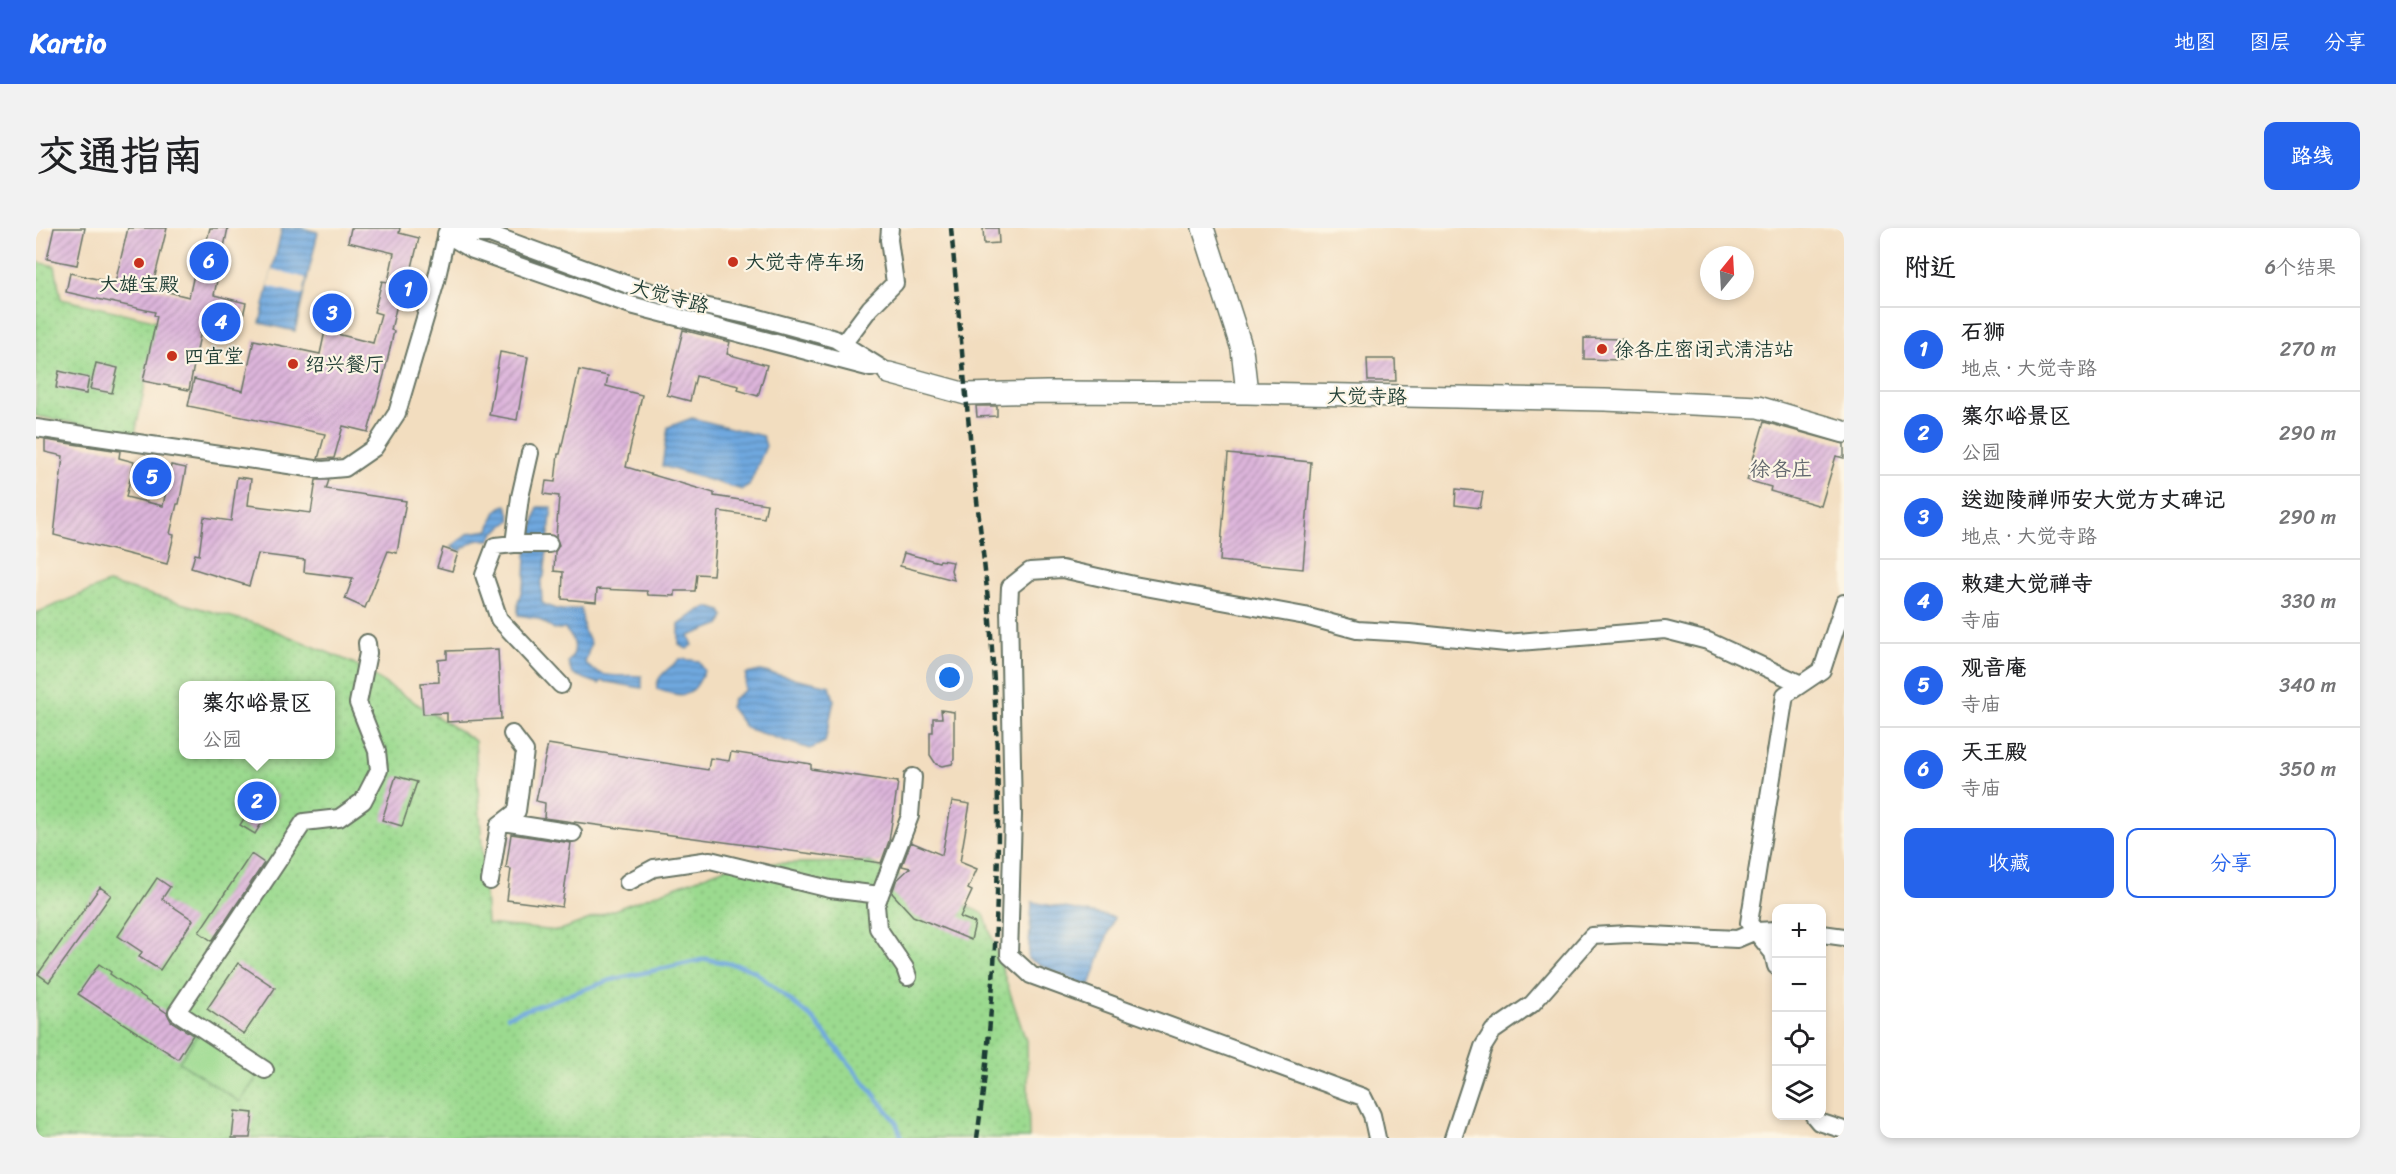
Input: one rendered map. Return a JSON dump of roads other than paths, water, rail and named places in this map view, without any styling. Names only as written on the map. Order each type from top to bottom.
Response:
[{"type":"street","points":[[843,344],[870,308],[895,283],[889,240],[890,228]]},
{"type":"street","points":[[1203,228],[1242,349],[1247,393]]},
{"type":"street","points":[[36,428],[322,470],[345,468],[374,448],[397,413],[436,281],[447,231]]},
{"type":"street","name":"大觉寺路","points":[[447,231],[490,234],[637,288],[680,301],[751,316],[825,336],[843,344],[889,373]]},
{"type":"street","name":"大觉寺路","points":[[447,231],[456,241],[481,253],[631,305],[966,394],[1247,393],[1605,400],[1758,407],[1844,432]]},
{"type":"street","points":[[514,544],[520,497],[530,453]]},
{"type":"street","points":[[549,544],[495,546],[484,574],[499,619],[561,685]]},
{"type":"street","points":[[1377,1138],[1372,1115],[1363,1097],[1031,975],[1009,955],[1013,814],[1010,587],[1030,571],[1062,569],[1134,585],[1305,616],[1357,630],[1506,643],[1665,630],[1708,641],[1801,684]]},
{"type":"street","points":[[1774,958],[1773,953],[1749,923],[1785,695],[1822,670],[1844,603]]},
{"type":"street","points":[[265,1071],[177,1012],[304,822],[339,818],[363,801],[379,770],[377,751],[358,703],[368,653],[367,643]]},
{"type":"street","points":[[490,881],[499,825],[518,811],[525,752],[512,734]]},
{"type":"street","points":[[908,977],[905,968],[878,928],[876,905],[910,816],[913,777]]},
{"type":"street","points":[[503,822],[573,833]]},
{"type":"street","points":[[628,882],[654,868],[710,860],[830,889],[880,895]]},
{"type":"street","points":[[1453,1138],[1483,1047],[1493,1031],[1532,1004],[1592,936],[1628,934],[1737,939],[1756,932],[1772,930]]},
{"type":"street","points":[[1826,935],[1844,937]]},
{"type":"street","points":[[1817,1120],[1844,1130]]},
{"type":"water","points":[[282,228],[302,228],[318,232],[295,331],[260,323]]},
{"type":"water","points":[[692,418],[763,436],[766,446],[749,486],[742,490],[662,466],[668,427]]},
{"type":"water","points":[[507,505],[511,520],[494,533],[490,540],[474,541],[461,551],[451,547],[469,533],[489,530],[499,508]]},
{"type":"water","points":[[538,507],[552,507],[544,576],[541,582],[542,603],[561,610],[581,608],[584,631],[591,643],[585,663],[591,669],[612,676],[642,676],[642,688],[602,681],[599,684],[572,674],[568,662],[575,649],[565,629],[554,629],[537,618],[518,615],[518,602],[525,580],[526,555]]},
{"type":"water","points":[[708,607],[721,611],[724,616],[721,624],[689,636],[693,645],[687,649],[679,645],[679,625],[698,611]]},
{"type":"water","points":[[680,659],[699,661],[704,671],[696,687],[680,695],[657,689],[658,680],[664,672]]},
{"type":"water","points":[[760,671],[830,686],[834,700],[825,742],[810,749],[746,728],[730,707],[733,699],[745,690],[746,674]]},
{"type":"water","points":[[1032,902],[1114,917],[1089,988],[1028,959]]},
{"type":"waterway","points":[[508,1016],[611,980],[706,959],[742,966],[754,971],[812,1018],[895,1120],[902,1138]]},
{"type":"railway","points":[[951,228],[969,428],[990,621],[997,750],[995,944],[985,1074],[977,1138]]},
{"type":"place","name":"天王殿","points":[[209,261]]},
{"type":"place","name":"大觉寺停车场","points":[[733,262]]},
{"type":"place","name":"大雄宝殿","points":[[139,263]]},
{"type":"place","name":"石狮","points":[[408,289]]},
{"type":"place","name":"送迦陵禅师安大觉方丈碑记","points":[[332,313]]},
{"type":"place","name":"敕建大觉禅寺","points":[[221,322]]},
{"type":"place","name":"徐各庄密闭式清洁站","points":[[1602,349]]},
{"type":"place","name":"四宜堂","points":[[172,356]]},
{"type":"place","name":"绍兴餐厅","points":[[293,364]]},
{"type":"place","name":"观音庵","points":[[152,477]]},
{"type":"place","name":"寨尔峪景区","points":[[257,801]]},
{"type":"district","name":"徐各庄","points":[[1781,469]]}]
